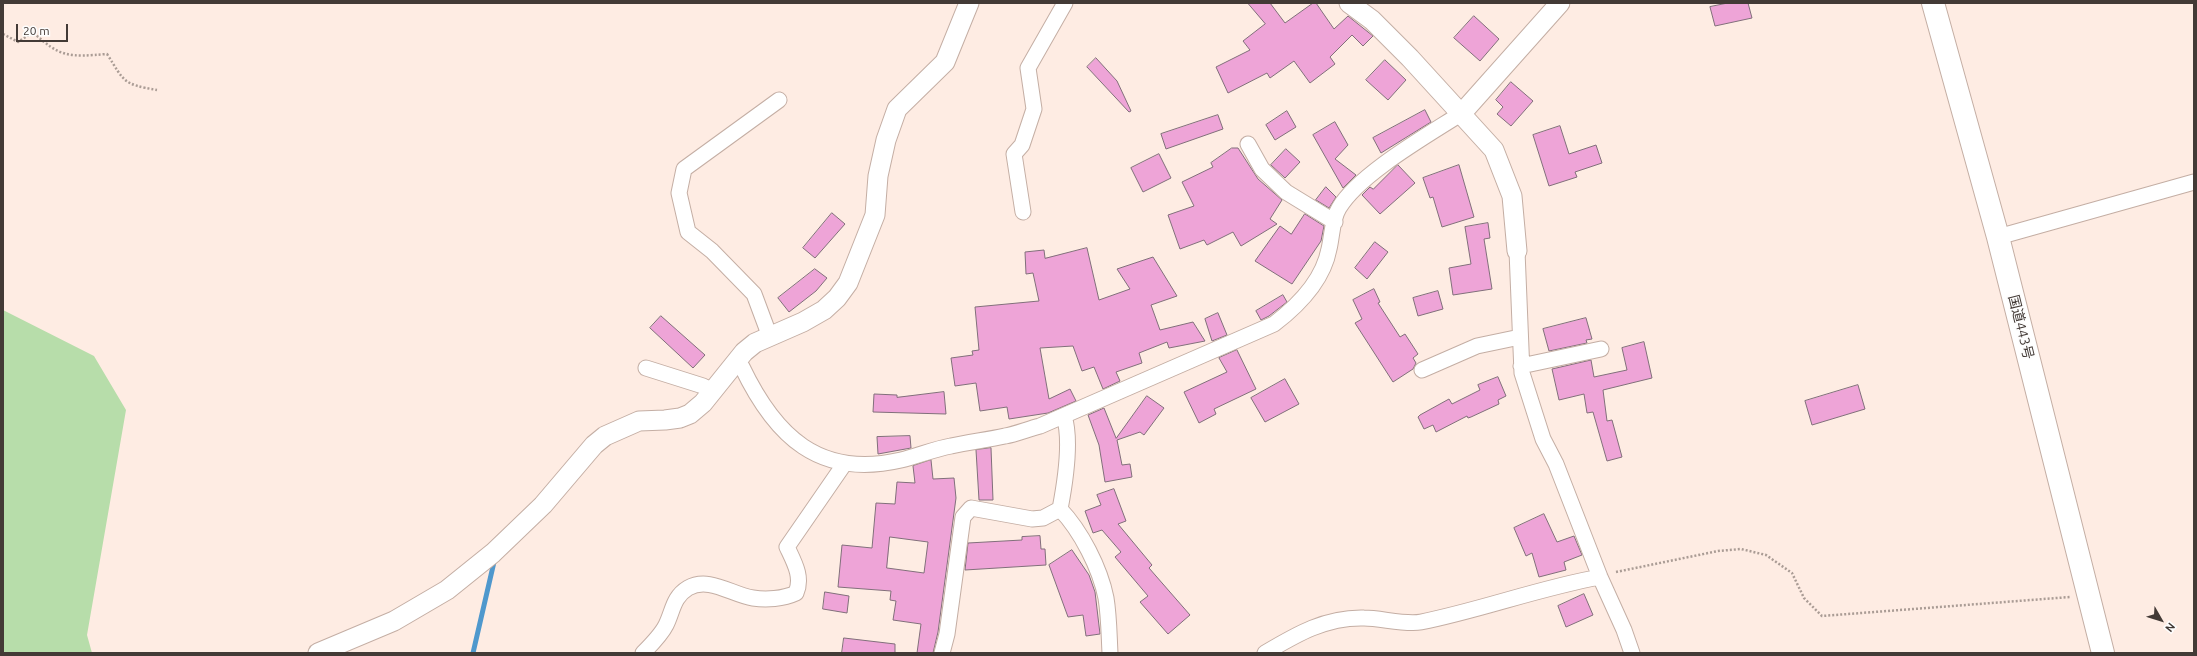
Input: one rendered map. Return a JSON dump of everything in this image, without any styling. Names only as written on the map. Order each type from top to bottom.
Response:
[{"type":"highway","name":"国道443号","points":[[1933,3],[1998,237],[2089,596],[2102,653]]},
{"type":"street","points":[[318,653],[394,621],[446,590],[493,553],[543,505],[594,445],[605,436],[639,421],[680,418],[696,410],[737,361],[755,343],[803,322],[824,310],[837,298],[848,283],[875,215],[878,176],[886,140],[897,109],[945,62],[969,3]]},
{"type":"street","points":[[1023,212],[1014,154],[1022,145],[1034,109],[1028,68],[1065,3]]},
{"type":"street","points":[[1349,3],[1372,20],[1462,113],[1494,150],[1512,196],[1517,252],[1521,366],[1542,439],[1556,464],[1600,577],[1624,630],[1632,653]]},
{"type":"street","points":[[737,361],[742,367],[766,411],[789,437],[808,451],[845,463],[872,464],[900,460],[950,446],[1006,436],[1064,416],[1274,324],[1300,302],[1320,275],[1326,264],[1338,209],[1358,186],[1404,151],[1462,113],[1560,3]]},
{"type":"street","points":[[770,337],[754,294],[712,251],[688,232],[679,193],[684,169],[779,100]]},
{"type":"street","points":[[1248,144],[1262,169],[1286,192],[1335,222]]},
{"type":"street","points":[[1998,237],[2194,182]]},
{"type":"street","points":[[1422,370],[1478,346],[1520,337]]},
{"type":"street","points":[[1521,366],[1602,349]]},
{"type":"street","points":[[646,368],[703,386],[713,391]]},
{"type":"street","points":[[1064,416],[1067,426],[1068,440],[1060,509],[1084,543],[1096,569],[1106,597],[1110,653]]},
{"type":"street","points":[[643,653],[666,624],[671,609],[678,596],[688,588],[703,584],[727,589],[752,598],[789,596],[796,593],[800,585],[796,564],[787,547],[845,463]]},
{"type":"street","points":[[942,653],[947,634],[960,528],[965,512],[971,508],[1032,519],[1043,518],[1060,509]]},
{"type":"street","points":[[1266,653],[1287,640],[1330,620],[1364,618],[1419,623],[1566,583],[1600,577]]},
{"type":"path","points":[[3,34],[18,42],[33,32],[50,48],[65,55],[107,54],[125,82],[135,86],[157,90]]},
{"type":"path","points":[[1600,577],[1718,550],[1741,549],[1766,555],[1792,573],[1804,598],[1822,616],[2089,596]]},
{"type":"green space","points":[[3,310],[94,356],[126,410],[87,635],[92,653],[3,653]]},
{"type":"building","points":[[1248,3],[1270,3],[1285,23],[1313,3],[1316,3],[1334,29],[1348,16],[1373,36],[1363,46],[1352,35],[1330,57],[1335,64],[1310,83],[1294,61],[1270,78],[1267,73],[1228,93],[1216,67],[1250,50],[1243,41],[1265,24]]},
{"type":"building","points":[[1728,3],[1748,3],[1752,18],[1715,26],[1710,7]]},
{"type":"building","points":[[1474,16],[1499,39],[1480,61],[1454,38]]},
{"type":"building","points":[[1096,58],[1117,81],[1131,111],[1129,112],[1087,67]]},
{"type":"building","points":[[1385,60],[1406,80],[1388,100],[1366,80]]},
{"type":"building","points":[[1511,82],[1533,101],[1511,126],[1497,114],[1503,107],[1496,100]]},
{"type":"building","points":[[1425,110],[1431,122],[1381,153],[1373,138]]},
{"type":"building","points":[[1287,111],[1296,127],[1275,140],[1266,125]]},
{"type":"building","points":[[1218,115],[1223,129],[1166,149],[1161,134]]},
{"type":"building","points":[[1335,122],[1348,145],[1335,159],[1356,175],[1343,188],[1313,135]]},
{"type":"building","points":[[1560,126],[1569,154],[1596,145],[1602,163],[1575,172],[1577,177],[1549,186],[1533,135]]},
{"type":"building","points":[[1232,148],[1238,148],[1258,179],[1282,200],[1270,219],[1277,224],[1241,246],[1233,232],[1207,245],[1204,240],[1180,249],[1168,215],[1194,206],[1182,182],[1213,167],[1211,163]]},
{"type":"building","points":[[1286,149],[1300,162],[1285,178],[1271,165]]},
{"type":"building","points":[[1159,154],[1171,178],[1143,192],[1131,168]]},
{"type":"building","points":[[1398,165],[1415,183],[1380,214],[1362,195],[1370,187],[1373,189]]},
{"type":"building","points":[[1459,165],[1474,217],[1442,227],[1433,197],[1430,198],[1423,178]]},
{"type":"building","points":[[1326,187],[1336,197],[1329,208],[1316,200]]},
{"type":"building","points":[[832,213],[845,224],[815,258],[803,248]]},
{"type":"building","points":[[1305,214],[1324,226],[1321,241],[1292,284],[1255,261],[1280,226],[1291,234]]},
{"type":"building","points":[[1488,223],[1490,238],[1484,239],[1492,289],[1453,295],[1449,268],[1471,264],[1465,227]]},
{"type":"building","points":[[1375,242],[1388,252],[1367,279],[1355,268]]},
{"type":"building","points":[[1087,248],[1099,300],[1130,289],[1117,269],[1153,257],[1177,296],[1151,305],[1160,330],[1193,322],[1205,341],[1169,348],[1167,342],[1139,353],[1142,363],[1116,372],[1120,381],[1103,389],[1094,367],[1082,371],[1073,346],[1040,348],[1049,399],[1070,389],[1076,401],[1048,413],[1009,419],[1007,407],[980,411],[976,383],[955,386],[951,358],[973,355],[972,351],[979,350],[975,307],[1039,301],[1033,273],[1026,274],[1025,252],[1044,250],[1045,258]]},
{"type":"building","points":[[815,269],[827,278],[816,291],[789,312],[778,298]]},
{"type":"building","points":[[1374,289],[1380,302],[1378,303],[1400,337],[1405,334],[1418,354],[1413,358],[1416,363],[1413,369],[1393,382],[1355,323],[1362,319],[1353,300]]},
{"type":"building","points":[[1438,291],[1443,309],[1418,316],[1413,298]]},
{"type":"building","points":[[1283,295],[1287,302],[1269,316],[1261,320],[1256,311]]},
{"type":"building","points":[[1218,313],[1227,335],[1212,341],[1205,319]]},
{"type":"building","points":[[661,316],[705,355],[693,368],[650,328]]},
{"type":"building","points":[[1586,318],[1592,339],[1586,340],[1587,343],[1549,351],[1543,329]]},
{"type":"building","points":[[1644,342],[1652,378],[1603,390],[1607,421],[1612,420],[1622,457],[1607,461],[1593,412],[1587,413],[1584,394],[1559,400],[1552,369],[1591,360],[1594,377],[1627,370],[1622,348]]},
{"type":"building","points":[[1237,350],[1256,389],[1214,409],[1216,414],[1199,423],[1184,392],[1227,372],[1219,358]]},
{"type":"building","points":[[1498,377],[1506,396],[1498,400],[1499,404],[1471,417],[1468,418],[1467,416],[1436,432],[1433,425],[1424,429],[1418,417],[1420,415],[1449,399],[1452,404],[1480,390],[1478,385]]},
{"type":"building","points":[[1285,379],[1299,404],[1265,422],[1251,398]]},
{"type":"building","points":[[1858,385],[1865,409],[1812,425],[1805,401]]},
{"type":"building","points":[[944,392],[946,414],[873,412],[874,394],[897,395],[897,397]]},
{"type":"building","points":[[1147,396],[1164,408],[1144,435],[1140,432],[1117,440],[1122,465],[1130,464],[1132,477],[1105,482],[1099,445],[1088,415],[1104,408],[1116,438]]},
{"type":"building","points":[[910,436],[911,448],[878,454],[877,437]]},
{"type":"building","points":[[991,448],[993,500],[979,500],[976,450]]},
{"type":"building","points":[[931,460],[933,479],[954,478],[956,498],[938,632],[933,653],[917,653],[921,624],[893,620],[896,601],[890,600],[891,591],[838,587],[842,545],[872,548],[876,503],[895,504],[897,482],[915,483],[913,466]],"holes":[[[890,537],[928,542],[924,573],[887,568]]]},
{"type":"building","points":[[1114,489],[1126,521],[1118,524],[1152,565],[1149,568],[1190,615],[1168,634],[1140,602],[1148,596],[1115,557],[1121,552],[1102,530],[1093,533],[1085,511],[1101,505],[1097,495]]},
{"type":"building","points":[[1544,514],[1557,542],[1574,536],[1582,555],[1564,562],[1566,570],[1539,577],[1532,553],[1526,556],[1514,528]]},
{"type":"building","points":[[1040,536],[1041,549],[1045,549],[1046,565],[965,570],[968,543],[1022,540],[1022,537]]},
{"type":"building","points":[[1072,550],[1089,575],[1095,592],[1100,634],[1086,636],[1083,615],[1068,617],[1049,565]]},
{"type":"building","points":[[825,592],[849,596],[847,613],[823,609]]},
{"type":"building","points":[[1584,594],[1593,615],[1566,627],[1558,606]]},
{"type":"building","points":[[844,638],[895,644],[895,653],[842,653]]},
{"type":"waterway","points":[[473,653],[494,562]]}]
